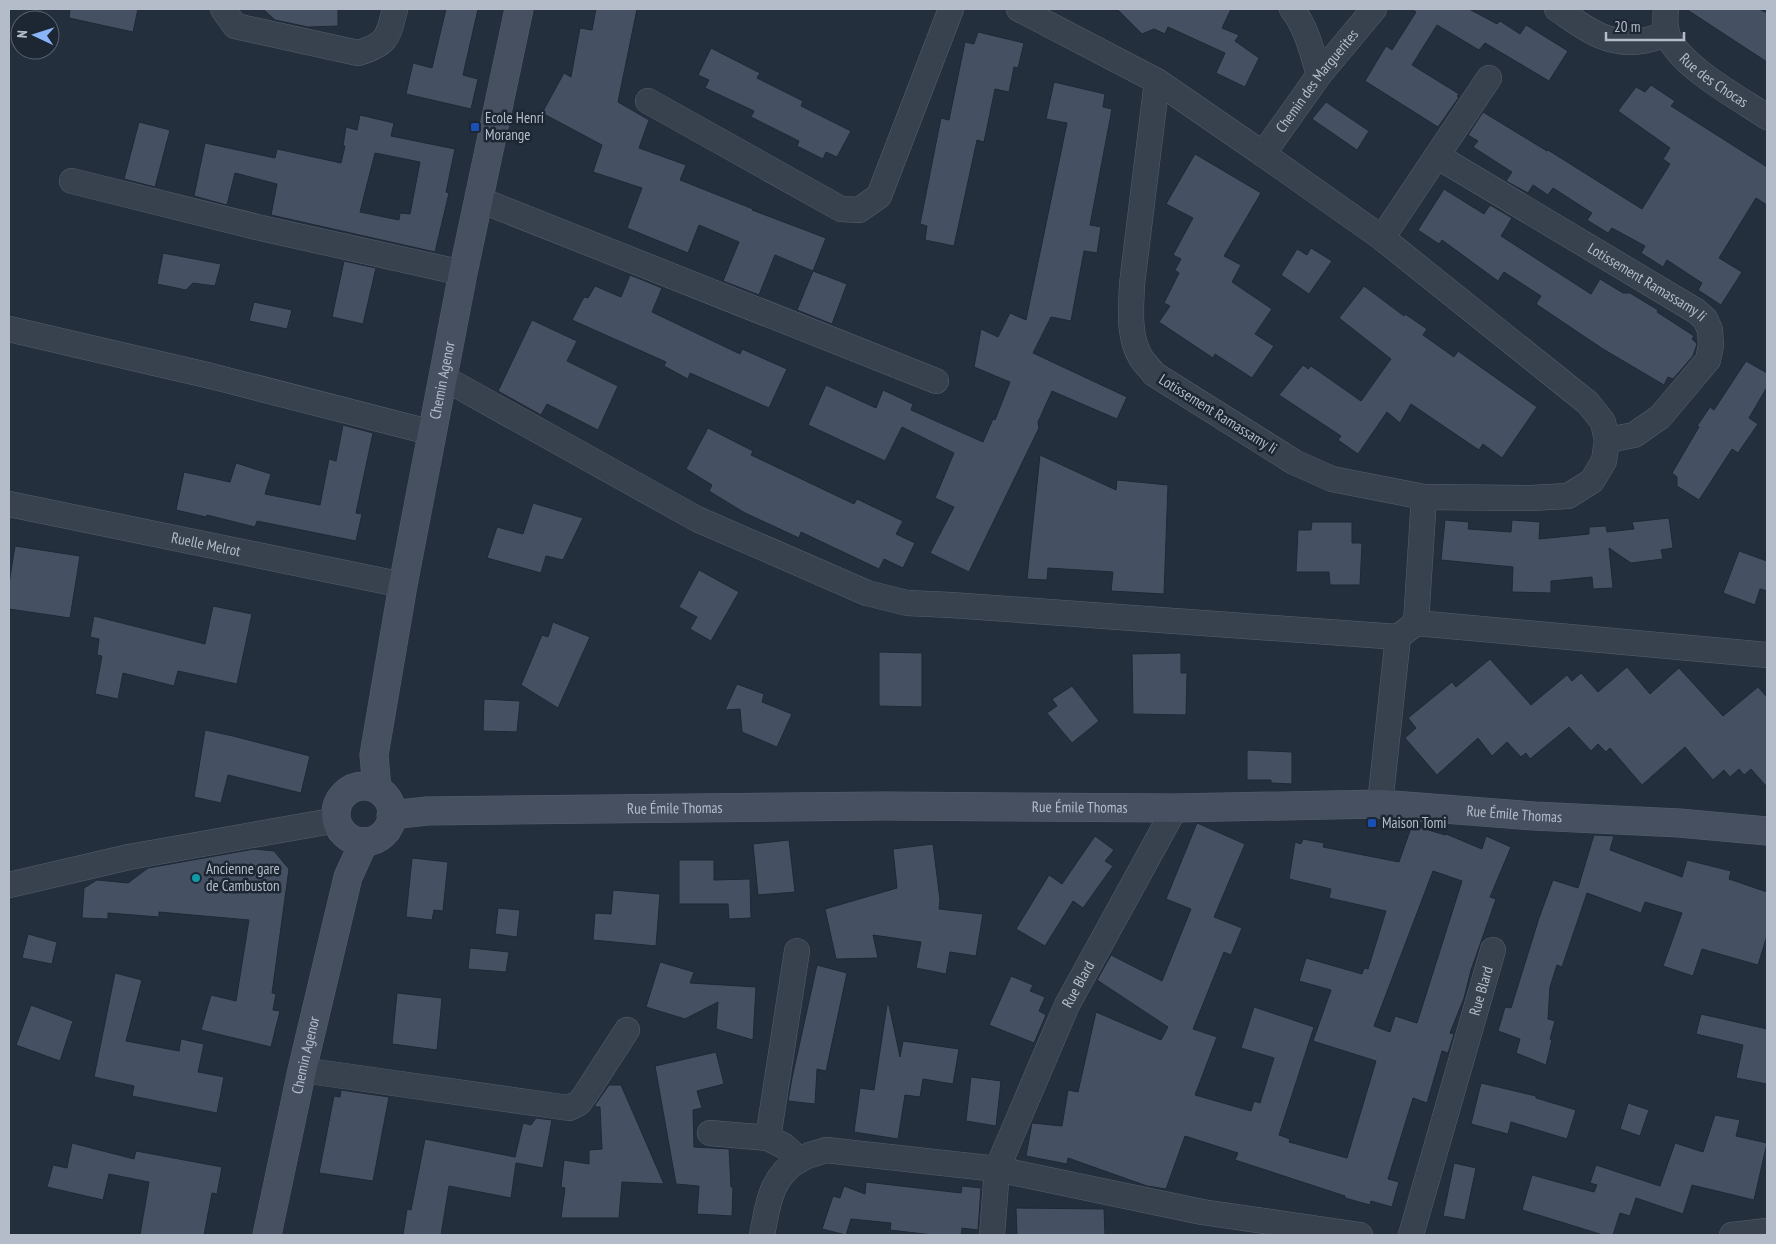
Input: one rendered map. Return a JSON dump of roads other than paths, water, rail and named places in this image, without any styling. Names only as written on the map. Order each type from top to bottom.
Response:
[{"type":"street","points":[[223,9],[234,26],[358,53],[376,47],[389,34],[395,9]]},
{"type":"street","name":"Chemin Agenor","points":[[368,788],[463,273],[519,9]]},
{"type":"street","points":[[648,101],[841,209],[859,210],[878,196],[951,9]]},
{"type":"street","points":[[1019,9],[1157,81],[1382,238],[1588,403],[1603,422],[1607,440]]},
{"type":"street","points":[[1292,9],[1300,19],[1319,75]]},
{"type":"street","name":"Chemin des Marguerites","points":[[1263,154],[1319,75],[1374,9]]},
{"type":"street","points":[[1557,9],[1596,36],[1619,42],[1641,41],[1667,34]]},
{"type":"street","name":"Rue des Chocas","points":[[1666,9],[1667,34],[1681,57],[1767,117]]},
{"type":"street","points":[[1382,238],[1489,78]]},
{"type":"street","name":"Lotissement Ramassamy Ii","points":[[1157,81],[1130,313],[1134,341],[1141,358],[1154,374],[1294,462],[1332,479],[1424,497],[1531,498],[1568,496],[1592,480],[1604,461],[1607,440],[1634,435],[1660,417],[1708,360],[1712,345],[1710,330],[1705,319],[1696,311],[1437,156]]},
{"type":"street","points":[[72,181],[261,228],[463,273]]},
{"type":"street","points":[[478,199],[936,380]]},
{"type":"street","points":[[9,329],[211,376],[433,433]]},
{"type":"street","points":[[444,378],[697,518],[867,593],[907,603],[1407,630],[1767,655]]},
{"type":"street","points":[[1380,804],[1407,630],[1424,497]]},
{"type":"street","name":"Ruelle Melrot","points":[[9,504],[404,585]]},
{"type":"street","points":[[9,885],[129,857],[349,833],[373,841],[388,829],[391,815],[389,802],[384,795],[368,788],[351,790],[344,795],[336,811],[349,833]]},
{"type":"street","name":"Rue Émile Thomas","points":[[391,815],[427,811],[884,806],[1175,808],[1380,804],[1534,816],[1679,823],[1767,831]]},
{"type":"street","name":"Rue Blard","points":[[992,1235],[997,1169],[1067,1005],[1175,808]]},
{"type":"street","name":"Chemin Agenor","points":[[267,1235],[302,1070],[348,876],[349,833]]},
{"type":"street","name":"Rue Blard","points":[[1411,1235],[1493,950]]},
{"type":"street","points":[[768,1138],[796,951]]},
{"type":"street","points":[[302,1070],[568,1108],[579,1103],[627,1030]]},
{"type":"street","points":[[710,1133],[768,1138],[784,1146],[800,1160]]},
{"type":"street","points":[[762,1235],[770,1196],[780,1174],[800,1160],[826,1150],[997,1169],[1202,1212],[1360,1235]]},
{"type":"street","points":[[1732,1235],[1767,1231]]},
{"type":"place","name":"Ecole Henri Morange","points":[[475,127]]},
{"type":"place","name":"Maison Tomi","points":[[1372,823]]},
{"type":"place","name":"Ancienne gare de Cambuston","points":[[196,878]]}]
